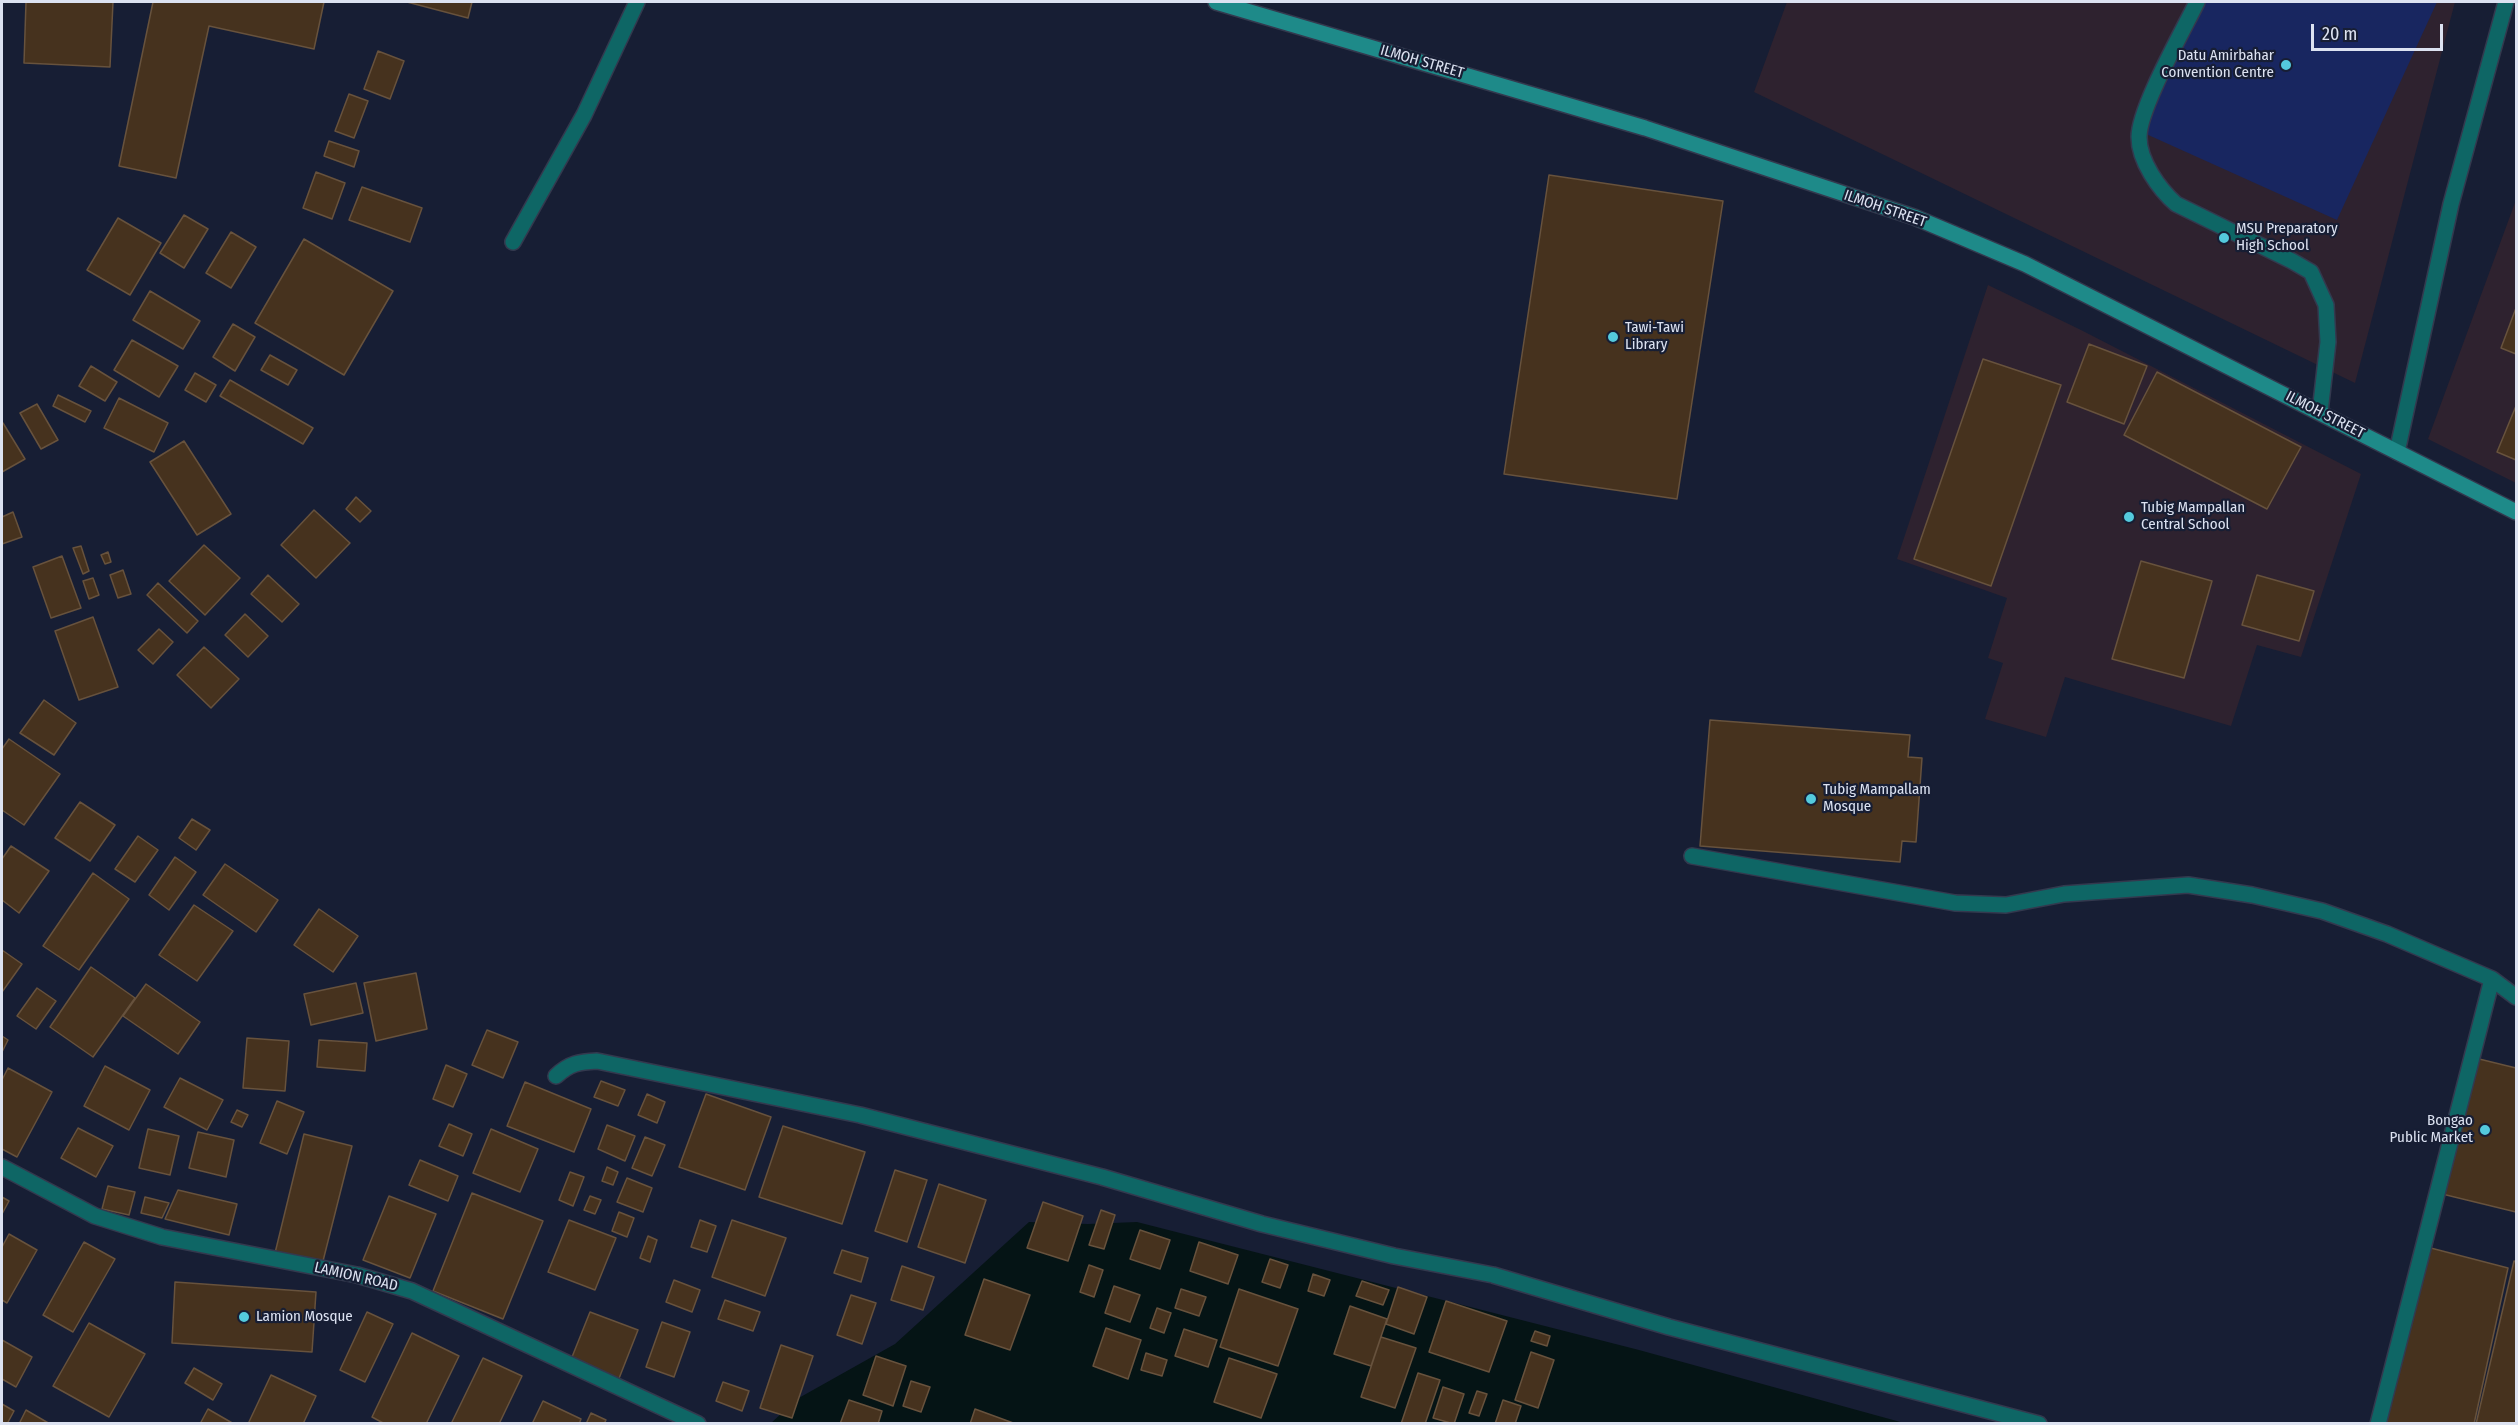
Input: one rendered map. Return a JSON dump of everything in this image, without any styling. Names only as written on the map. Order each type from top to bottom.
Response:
[{"type":"street","points":[[513,242],[584,115],[637,2]]},
{"type":"street","name":"ILMOH STREET","points":[[1216,2],[1645,128],[1914,217],[2025,264],[2517,512]]},
{"type":"street","points":[[2197,2],[2142,117],[2139,139],[2149,171],[2161,192],[2176,204],[2311,272],[2326,305],[2328,333],[2320,412]]},
{"type":"street","points":[[2397,452],[2451,204],[2506,2]]},
{"type":"street","points":[[1692,856],[1955,903],[2006,905],[2064,894],[2188,885],[2242,893],[2322,910],[2387,934],[2492,979],[2517,997]]},
{"type":"street","points":[[2378,1424],[2492,979]]},
{"type":"street","points":[[556,1076],[566,1067],[577,1062],[597,1061],[860,1115],[1102,1177],[1262,1224],[1394,1256],[1493,1275],[1670,1327],[2039,1424]]},
{"type":"street","name":"LAMION ROAD","points":[[2,1167],[95,1216],[162,1237],[357,1275],[412,1291],[698,1424]]},
{"type":"shaded area","name":"MSU Preparatory High School","points":[[1787,2],[2455,2],[2355,383],[1754,92]]},
{"type":"shaded area","name":"Datu Amirbahar Convention Centre","points":[[2193,2],[2437,2],[2337,220],[2135,129]]},
{"type":"shaded area","points":[[2516,200],[2516,483],[2428,439]]},
{"type":"shaded area","name":"Tubig Mampallan Central School","points":[[1988,285],[2081,330],[2361,474],[2301,657],[2257,645],[2231,726],[2065,677],[2046,737],[1985,719],[2003,663],[1988,658],[2007,598],[1897,559]]},
{"type":"shaded area","points":[[1029,1222],[1088,1224],[1137,1222],[1639,1350],[1904,1423],[770,1424],[797,1399],[895,1344]]},
{"type":"building","points":[[26,2],[113,2],[110,67],[24,63]]},
{"type":"building","points":[[153,2],[324,2],[314,49],[209,26],[176,178],[119,166]]},
{"type":"building","points":[[407,2],[472,2],[468,18]]},
{"type":"building","points":[[378,51],[404,61],[390,99],[364,89]]},
{"type":"building","points":[[349,94],[368,101],[354,138],[335,131]]},
{"type":"building","points":[[329,141],[359,151],[354,167],[324,156]]},
{"type":"building","points":[[316,172],[345,183],[332,219],[303,208]]},
{"type":"building","name":"Tawi-Tawi Library","points":[[1549,175],[1723,201],[1677,499],[1504,474]]},
{"type":"building","points":[[362,187],[422,208],[410,242],[349,220]]},
{"type":"building","points":[[184,215],[208,229],[184,268],[160,253]]},
{"type":"building","points":[[118,218],[161,243],[130,295],[87,270]]},
{"type":"building","points":[[231,232],[256,247],[231,288],[206,273]]},
{"type":"building","points":[[304,239],[393,291],[344,375],[255,323]]},
{"type":"building","points":[[150,291],[200,321],[183,349],[133,320]]},
{"type":"building","points":[[2516,308],[2516,354],[2501,348]]},
{"type":"building","points":[[233,324],[255,337],[235,371],[213,357]]},
{"type":"building","points":[[132,340],[178,366],[159,397],[114,370]]},
{"type":"building","points":[[2089,344],[2147,366],[2124,424],[2067,402]]},
{"type":"building","points":[[270,355],[297,370],[288,385],[261,370]]},
{"type":"building","points":[[1983,359],[2061,385],[1991,586],[1914,559]]},
{"type":"building","points":[[91,366],[117,382],[105,401],[79,386]]},
{"type":"building","points":[[2157,372],[2301,447],[2267,509],[2124,435]]},
{"type":"building","points":[[195,373],[216,385],[206,402],[185,390]]},
{"type":"building","points":[[230,380],[313,428],[303,444],[220,396]]},
{"type":"building","points":[[58,395],[91,411],[85,422],[53,406]]},
{"type":"building","points":[[119,398],[168,423],[154,452],[104,428]]},
{"type":"building","points":[[37,404],[58,440],[41,449],[20,413]]},
{"type":"building","points":[[2516,406],[2516,460],[2497,452]]},
{"type":"building","points":[[2,424],[25,459],[2,472]]},
{"type":"building","points":[[184,441],[231,514],[197,535],[150,462]]},
{"type":"building","points":[[356,497],[371,511],[360,522],[346,509]]},
{"type":"building","points":[[314,510],[350,543],[316,578],[281,545]]},
{"type":"building","points":[[13,512],[22,537],[2,544],[2,517]]},
{"type":"building","points":[[204,545],[240,578],[205,615],[169,581]]},
{"type":"building","points":[[81,546],[89,571],[83,574],[73,548]]},
{"type":"building","points":[[108,552],[111,562],[105,564],[101,555]]},
{"type":"building","points":[[62,556],[81,608],[51,618],[33,567]]},
{"type":"building","points":[[2141,561],[2212,581],[2184,678],[2112,659]]},
{"type":"building","points":[[123,570],[131,594],[118,598],[110,575]]},
{"type":"building","points":[[268,575],[299,604],[282,622],[251,594]]},
{"type":"building","points":[[2257,575],[2314,591],[2299,641],[2242,625]]},
{"type":"building","points":[[93,578],[99,595],[89,599],[83,581]]},
{"type":"building","points":[[158,583],[198,621],[187,633],[147,595]]},
{"type":"building","points":[[245,614],[268,636],[248,657],[225,635]]},
{"type":"building","points":[[93,617],[118,687],[79,700],[55,631]]},
{"type":"building","points":[[159,629],[173,642],[153,664],[138,650]]},
{"type":"building","points":[[204,647],[239,679],[211,708],[177,675]]},
{"type":"building","points":[[44,700],[76,723],[54,755],[20,733]]},
{"type":"building","name":"Tubig Mampallam Mosque","points":[[1710,720],[1910,735],[1908,757],[1922,758],[1916,842],[1902,841],[1900,862],[1700,846]]},
{"type":"building","points":[[9,739],[60,774],[24,825],[2,810],[2,749]]},
{"type":"building","points":[[80,802],[115,825],[90,861],[55,838]]},
{"type":"building","points":[[192,819],[210,830],[196,850],[179,838]]},
{"type":"building","points":[[138,836],[158,850],[135,882],[115,869]]},
{"type":"building","points":[[11,846],[49,871],[19,913],[2,900],[2,859]]},
{"type":"building","points":[[175,857],[196,872],[169,910],[149,895]]},
{"type":"building","points":[[225,864],[278,900],[256,932],[203,895]]},
{"type":"building","points":[[93,873],[129,899],[79,970],[43,946]]},
{"type":"building","points":[[194,905],[233,931],[197,981],[159,955]]},
{"type":"building","points":[[319,909],[358,936],[333,972],[294,945]]},
{"type":"building","points":[[2,950],[22,964],[2,992]]},
{"type":"building","points":[[91,967],[135,998],[93,1057],[50,1027]]},
{"type":"building","points":[[416,973],[427,1029],[376,1041],[364,983]]},
{"type":"building","points":[[356,983],[363,1013],[311,1025],[304,994]]},
{"type":"building","points":[[146,984],[200,1022],[178,1054],[123,1016]]},
{"type":"building","points":[[37,988],[56,1001],[36,1029],[17,1016]]},
{"type":"building","points":[[487,1030],[518,1042],[503,1078],[472,1065]]},
{"type":"building","points":[[2,1036],[8,1040],[2,1052]]},
{"type":"building","points":[[247,1038],[289,1041],[285,1091],[243,1088]]},
{"type":"building","points":[[319,1040],[367,1043],[365,1071],[317,1067]]},
{"type":"building","name":"Bongao Public Market","points":[[2471,1057],[2516,1068],[2516,1212],[2438,1193]]},
{"type":"building","points":[[446,1065],[467,1074],[453,1107],[433,1099]]},
{"type":"building","points":[[105,1066],[150,1090],[129,1130],[84,1106]]},
{"type":"building","points":[[8,1068],[52,1092],[17,1157],[2,1149],[2,1080]]},
{"type":"building","points":[[180,1078],[223,1100],[207,1130],[164,1107]]},
{"type":"building","points":[[601,1081],[625,1090],[618,1106],[594,1097]]},
{"type":"building","points":[[525,1082],[591,1109],[574,1152],[507,1126]]},
{"type":"building","points":[[647,1094],[665,1102],[657,1123],[638,1115]]},
{"type":"building","points":[[706,1094],[771,1117],[745,1190],[679,1167]]},
{"type":"building","points":[[277,1101],[304,1112],[287,1154],[260,1143]]},
{"type":"building","points":[[237,1110],[248,1115],[242,1127],[231,1122]]},
{"type":"building","points":[[449,1124],[472,1134],[463,1156],[439,1146]]},
{"type":"building","points":[[607,1125],[635,1136],[625,1161],[598,1149]]},
{"type":"building","points":[[783,1126],[865,1152],[842,1224],[759,1197]]},
{"type":"building","points":[[78,1128],[113,1146],[96,1177],[61,1158]]},
{"type":"building","points":[[148,1129],[179,1136],[170,1175],[139,1168]]},
{"type":"building","points":[[491,1129],[538,1149],[520,1192],[473,1173]]},
{"type":"building","points":[[198,1132],[234,1140],[226,1177],[189,1168]]},
{"type":"building","points":[[304,1134],[352,1146],[322,1265],[275,1253]]},
{"type":"building","points":[[645,1137],[665,1145],[652,1176],[632,1168]]},
{"type":"building","points":[[420,1160],[458,1176],[448,1201],[409,1185]]},
{"type":"building","points":[[607,1167],[618,1172],[613,1185],[602,1181]]},
{"type":"building","points":[[895,1170],[927,1180],[907,1242],[875,1231]]},
{"type":"building","points":[[570,1172],[584,1177],[573,1206],[559,1200]]},
{"type":"building","points":[[627,1178],[652,1188],[643,1212],[617,1202]]},
{"type":"building","points":[[939,1184],[986,1200],[965,1263],[918,1247]]},
{"type":"building","points":[[108,1186],[135,1192],[129,1215],[102,1209]]},
{"type":"building","points":[[178,1190],[237,1204],[229,1235],[165,1219]]},
{"type":"building","points":[[472,1193],[543,1221],[503,1319],[433,1291]]},
{"type":"building","points":[[389,1196],[436,1214],[410,1278],[363,1260]]},
{"type":"building","points":[[590,1196],[601,1200],[595,1214],[584,1210]]},
{"type":"building","points":[[2,1197],[9,1201],[2,1214]]},
{"type":"building","points":[[145,1197],[169,1203],[162,1218],[141,1213]]},
{"type":"building","points":[[1043,1202],[1083,1216],[1068,1261],[1027,1248]]},
{"type":"building","points":[[1101,1210],[1115,1215],[1104,1249],[1089,1245]]},
{"type":"building","points":[[619,1212],[634,1218],[627,1237],[612,1231]]},
{"type":"building","points":[[569,1220],[616,1238],[595,1290],[548,1272]]},
{"type":"building","points":[[700,1220],[716,1226],[707,1252],[691,1247]]},
{"type":"building","points":[[732,1220],[786,1238],[765,1296],[712,1277]]},
{"type":"building","points":[[1140,1230],[1170,1240],[1160,1269],[1130,1259]]},
{"type":"building","points":[[9,1234],[37,1250],[7,1303],[2,1300],[2,1247]]},
{"type":"building","points":[[648,1236],[657,1240],[650,1262],[640,1258]]},
{"type":"building","points":[[84,1242],[115,1259],[73,1332],[43,1315]]},
{"type":"building","points":[[1199,1242],[1238,1255],[1228,1284],[1190,1271]]},
{"type":"building","points":[[2423,1246],[2508,1268],[2474,1424],[2383,1424]]},
{"type":"building","points":[[842,1250],[868,1258],[861,1282],[834,1273]]},
{"type":"building","points":[[1270,1259],[1288,1265],[1280,1288],[1262,1282]]},
{"type":"building","points":[[2514,1261],[2516,1262],[2516,1424],[2476,1424]]},
{"type":"building","points":[[1089,1265],[1103,1270],[1094,1297],[1080,1292]]},
{"type":"building","points":[[902,1266],[934,1277],[923,1310],[891,1300]]},
{"type":"building","points":[[1313,1274],[1330,1280],[1324,1296],[1308,1291]]},
{"type":"building","points":[[984,1279],[1030,1295],[1010,1350],[965,1335]]},
{"type":"building","points":[[674,1280],[700,1290],[692,1312],[666,1302]]},
{"type":"building","points":[[1362,1281],[1389,1290],[1383,1305],[1356,1296]]},
{"type":"building","name":"Lamion Mosque","points":[[175,1282],[316,1292],[312,1352],[172,1343]]},
{"type":"building","points":[[1114,1286],[1140,1295],[1130,1322],[1105,1313]]},
{"type":"building","points":[[1398,1287],[1427,1297],[1414,1334],[1386,1324]]},
{"type":"building","points":[[1181,1289],[1206,1297],[1199,1316],[1175,1308]]},
{"type":"building","points":[[1239,1289],[1298,1309],[1278,1366],[1220,1347]]},
{"type":"building","points":[[851,1295],[876,1303],[862,1344],[837,1335]]},
{"type":"building","points":[[725,1300],[760,1312],[753,1331],[718,1319]]},
{"type":"building","points":[[1446,1301],[1507,1321],[1489,1372],[1429,1352]]},
{"type":"building","points":[[1350,1306],[1387,1319],[1371,1366],[1334,1354]]},
{"type":"building","points":[[1157,1308],[1171,1313],[1164,1333],[1150,1328]]},
{"type":"building","points":[[367,1312],[393,1324],[365,1382],[340,1370]]},
{"type":"building","points":[[590,1312],[638,1330],[618,1381],[570,1362]]},
{"type":"building","points":[[662,1322],[690,1332],[674,1377],[646,1367]]},
{"type":"building","points":[[89,1323],[145,1354],[109,1417],[53,1386]]},
{"type":"building","points":[[1106,1328],[1141,1340],[1128,1379],[1093,1366]]},
{"type":"building","points":[[1184,1329],[1217,1340],[1208,1367],[1175,1356]]},
{"type":"building","points":[[1535,1331],[1550,1336],[1547,1346],[1531,1341]]},
{"type":"building","points":[[412,1333],[459,1356],[426,1424],[385,1424],[372,1417]]},
{"type":"building","points":[[1381,1337],[1416,1348],[1395,1408],[1361,1397]]},
{"type":"building","points":[[2,1340],[32,1357],[16,1387],[2,1379]]},
{"type":"building","points":[[781,1345],[813,1356],[792,1418],[760,1408]]},
{"type":"building","points":[[1531,1352],[1554,1360],[1538,1408],[1515,1400]]},
{"type":"building","points":[[1146,1353],[1167,1360],[1162,1376],[1141,1370]]},
{"type":"building","points":[[876,1356],[906,1366],[893,1406],[863,1395]]},
{"type":"building","points":[[483,1358],[522,1376],[499,1424],[451,1424]]},
{"type":"building","points":[[1229,1358],[1277,1374],[1261,1418],[1214,1402]]},
{"type":"building","points":[[194,1368],[222,1384],[213,1400],[185,1383]]},
{"type":"building","points":[[1418,1373],[1440,1380],[1425,1424],[1401,1424]]},
{"type":"building","points":[[271,1375],[316,1396],[303,1424],[248,1424]]},
{"type":"building","points":[[911,1381],[930,1387],[921,1412],[903,1406]]},
{"type":"building","points":[[723,1382],[749,1391],[742,1411],[716,1401]]},
{"type":"building","points":[[1443,1387],[1464,1394],[1454,1424],[1433,1418]]},
{"type":"building","points":[[1477,1391],[1487,1394],[1479,1416],[1469,1413]]},
{"type":"building","points":[[849,1400],[882,1411],[878,1424],[840,1424]]},
{"type":"building","points":[[1503,1400],[1521,1406],[1515,1424],[1495,1424]]},
{"type":"building","points":[[543,1401],[581,1419],[579,1424],[532,1424]]},
{"type":"building","points":[[2,1404],[14,1411],[7,1424],[2,1424]]},
{"type":"building","points":[[208,1409],[234,1424],[200,1424]]},
{"type":"building","points":[[975,1409],[1016,1424],[970,1424]]},
{"type":"building","points":[[26,1410],[50,1424],[19,1424]]},
{"type":"building","points":[[591,1413],[606,1420],[604,1424],[586,1424]]},
{"type":"place","name":"Datu Amirbahar Convention Centre","points":[[2286,65]]},
{"type":"place","name":"MSU Preparatory High School","points":[[2224,238]]},
{"type":"place","name":"Tawi-Tawi Library","points":[[1613,337]]},
{"type":"place","name":"Tubig Mampallan Central School","points":[[2129,517]]},
{"type":"place","name":"Tubig Mampallam Mosque","points":[[1811,799]]},
{"type":"place","name":"Bongao Public Market","points":[[2485,1130]]},
{"type":"place","name":"Lamion Mosque","points":[[244,1317]]}]
